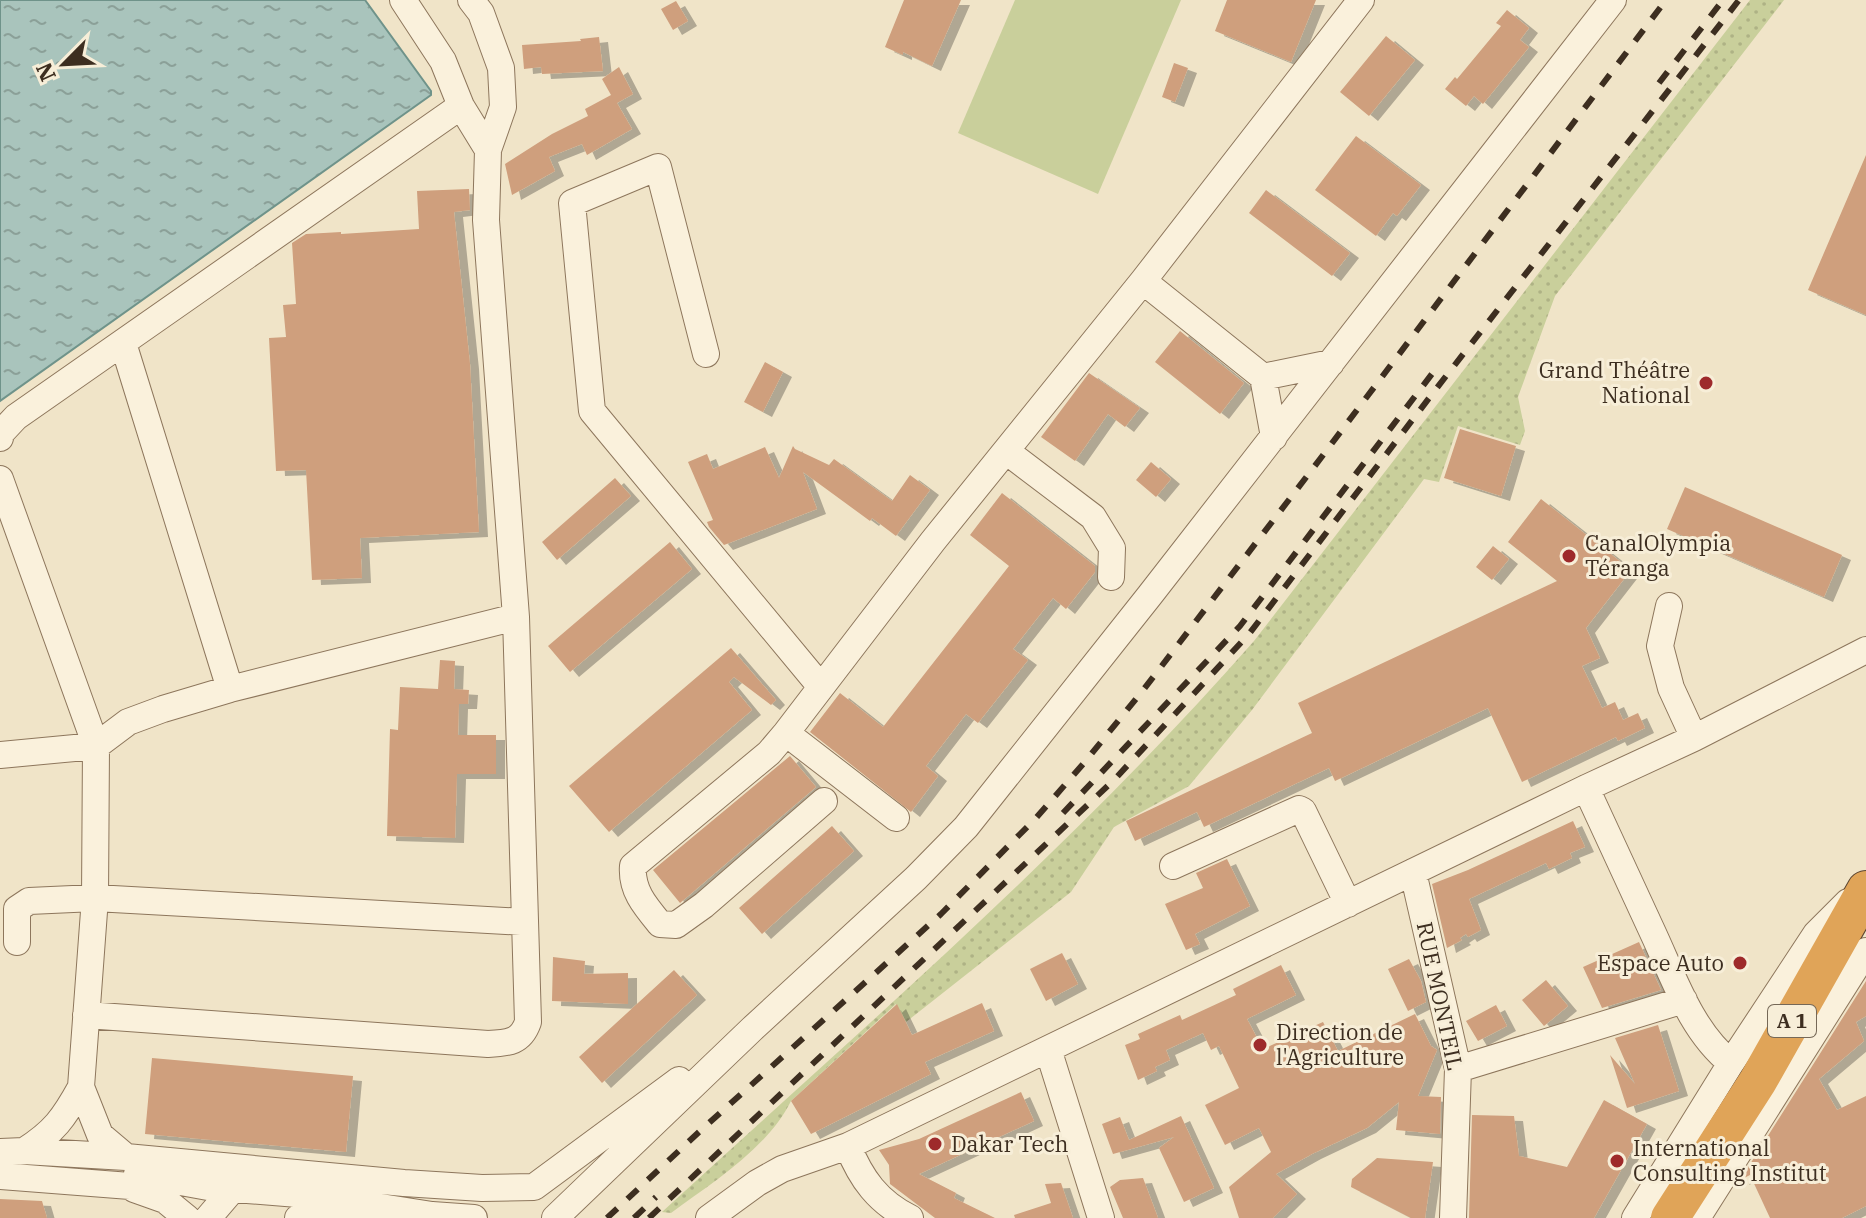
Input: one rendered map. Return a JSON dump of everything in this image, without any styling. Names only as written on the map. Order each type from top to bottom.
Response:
[{"type":"highway","name":"A 1","points":[[1670,1218],[1843,952],[1866,888]]},
{"type":"street","points":[[403,0],[443,61],[461,106],[488,150]]},
{"type":"street","points":[[824,801],[704,905],[676,925],[660,924],[642,902],[632,881],[633,866],[769,753],[786,733],[1361,0]]},
{"type":"street","points":[[534,1187],[559,1214],[752,1029],[916,878],[966,827],[1613,0]]},
{"type":"street","points":[[86,1015],[508,1043],[520,1038],[528,1022],[516,617],[486,220],[488,150],[503,107],[501,68],[483,4]]},
{"type":"street","points":[[0,435],[16,417],[461,106]]},
{"type":"street","points":[[706,354],[658,167],[572,203],[592,411],[821,687]]},
{"type":"street","points":[[1143,281],[1263,377],[1274,437]]},
{"type":"street","points":[[123,343],[230,689]]},
{"type":"street","points":[[1263,377],[1331,363]]},
{"type":"street","points":[[1006,451],[1093,517],[1112,548],[1111,577]]},
{"type":"street","points":[[0,479],[96,746],[95,898],[81,1087],[49,1136],[8,1153]]},
{"type":"street","points":[[1669,606],[1660,646],[1671,688],[1694,738]]},
{"type":"street","points":[[0,755],[96,746],[128,722],[230,689],[516,617]]},
{"type":"street","points":[[709,1218],[782,1169],[848,1146],[1860,657]]},
{"type":"street","points":[[786,733],[896,818]]},
{"type":"street","points":[[1586,788],[1684,1000],[1704,1036],[1731,1063]]},
{"type":"street","points":[[1173,866],[1299,809],[1303,811],[1348,904]]},
{"type":"street","name":"RUE MONTEIL","points":[[1413,872],[1458,1069],[1453,1218]]},
{"type":"street","points":[[1635,1218],[1816,934],[1866,888]]},
{"type":"street","points":[[17,942],[17,909],[22,904],[29,901],[95,898],[525,922]]},
{"type":"street","points":[[1697,1218],[1866,915]]},
{"type":"street","points":[[1458,1069],[1684,1000]]},
{"type":"street","points":[[8,1153],[126,1157],[404,1183],[482,1188],[534,1187],[752,1029]]},
{"type":"street","points":[[1048,1049],[1101,1218]]},
{"type":"street","points":[[81,1087],[100,1135],[126,1157]]},
{"type":"street","points":[[848,1146],[873,1192],[892,1209],[910,1218]]},
{"type":"street","points":[[8,1153],[220,1189],[301,1210],[474,1218]]},
{"type":"street","points":[[0,1176],[127,1187],[220,1189]]},
{"type":"street","points":[[127,1187],[165,1200],[187,1218]]},
{"type":"street","points":[[208,1218],[220,1189]]},
{"type":"street","points":[[1713,1193],[1727,1218]]},
{"type":"green space","points":[[1015,0],[1181,0],[1098,194],[958,133]]},
{"type":"green space","points":[[1750,0],[1784,0],[1555,296],[1518,397],[1525,431],[1520,445],[1458,426],[1439,482],[1424,479],[1252,710],[1189,786],[1114,827],[1071,892],[906,1022],[896,1004],[791,1101],[781,1118],[754,1149],[671,1213],[662,1212],[1040,863],[1114,791],[1254,641]]},
{"type":"water","points":[[0,0],[365,0],[431,95],[0,401]]},
{"type":"building","points":[[904,0],[961,0],[932,66],[885,47]]},
{"type":"building","points":[[1227,0],[1316,0],[1291,62],[1215,31]]},
{"type":"building","points":[[676,1],[688,21],[673,30],[661,9]]},
{"type":"building","points":[[1507,10],[1529,28],[1520,40],[1529,47],[1483,104],[1474,96],[1466,106],[1445,89],[1501,26],[1496,23]]},
{"type":"building","points":[[1386,36],[1415,60],[1369,116],[1340,92]]},
{"type":"building","points":[[599,37],[603,71],[542,74],[541,67],[524,69],[522,45]]},
{"type":"building","points":[[1174,63],[1188,68],[1175,102],[1162,97]]},
{"type":"building","points":[[619,67],[633,94],[617,103],[632,129],[587,155],[582,144],[549,157],[555,171],[512,195],[505,164],[552,134],[588,116],[585,109],[611,95],[602,79]]},
{"type":"building","points":[[1356,136],[1421,185],[1397,216],[1393,213],[1376,236],[1315,190]]},
{"type":"building","points":[[1866,155],[1866,315],[1808,290]]},
{"type":"building","points":[[469,189],[470,210],[454,212],[470,364],[479,532],[360,538],[362,578],[312,580],[306,470],[276,471],[269,338],[286,337],[283,305],[296,304],[292,243],[306,234],[419,229],[417,191]]},
{"type":"building","points":[[1266,190],[1350,253],[1332,276],[1249,213]]},
{"type":"building","points":[[1180,331],[1244,383],[1220,414],[1155,362]]},
{"type":"building","points":[[765,362],[783,372],[763,412],[744,402]]},
{"type":"building","points":[[1089,373],[1140,408],[1125,427],[1108,414],[1075,461],[1041,437]]},
{"type":"building","points":[[1460,429],[1516,446],[1501,496],[1444,478]]},
{"type":"building","points":[[793,446],[829,465],[834,459],[892,501],[910,475],[930,490],[896,536],[803,472],[817,509],[724,545],[709,527],[707,522],[713,520],[688,462],[707,454],[713,469],[765,447],[779,478]]},
{"type":"building","points":[[1151,462],[1171,479],[1156,497],[1136,480]]},
{"type":"building","points":[[615,478],[631,496],[557,560],[542,542]]},
{"type":"building","points":[[1685,487],[1842,555],[1824,597],[1667,529]]},
{"type":"building","points":[[1002,493],[1095,566],[1095,572],[1066,609],[1053,598],[1013,649],[1028,660],[978,723],[966,714],[926,766],[938,776],[911,812],[810,732],[840,693],[883,727],[1009,566],[970,535]]},
{"type":"building","points":[[1541,499],[1631,570],[1586,628],[1600,658],[1582,666],[1602,708],[1615,702],[1623,720],[1638,713],[1645,728],[1618,741],[1616,737],[1522,782],[1488,708],[1335,781],[1329,768],[1204,827],[1197,812],[1135,841],[1126,821],[1312,733],[1298,703],[1557,581],[1508,542]]},
{"type":"building","points":[[670,542],[692,569],[570,672],[548,646]]},
{"type":"building","points":[[1493,546],[1509,559],[1492,580],[1476,567]]},
{"type":"building","points":[[731,648],[776,700],[771,705],[734,677],[729,682],[752,710],[609,832],[569,786]]},
{"type":"building","points":[[440,660],[455,661],[454,689],[469,690],[468,704],[459,704],[458,735],[496,735],[496,774],[457,774],[455,838],[387,836],[390,729],[398,730],[400,687],[438,689]]},
{"type":"building","points":[[790,756],[816,787],[680,903],[653,870]]},
{"type":"building","points":[[1573,821],[1585,847],[1570,853],[1572,858],[1549,869],[1546,863],[1469,899],[1481,930],[1468,937],[1466,934],[1460,938],[1462,940],[1447,948],[1432,884]]},
{"type":"building","points":[[832,826],[854,851],[762,934],[739,908]]},
{"type":"building","points":[[1227,859],[1250,906],[1195,934],[1200,944],[1186,950],[1165,904],[1203,888],[1196,873]]},
{"type":"building","points":[[1639,942],[1661,990],[1602,1008],[1583,967]]},
{"type":"building","points":[[1062,953],[1078,984],[1046,1001],[1030,969]]},
{"type":"building","points":[[553,957],[585,961],[584,974],[628,973],[628,1004],[552,1001]]},
{"type":"building","points":[[1409,959],[1421,981],[1426,1002],[1408,1011],[1388,969]]},
{"type":"building","points":[[1281,965],[1296,995],[1247,1019],[1263,1049],[1323,1022],[1338,1051],[1415,1014],[1431,1046],[1437,1050],[1418,1096],[1441,1097],[1440,1134],[1396,1130],[1399,1102],[1367,1128],[1276,1174],[1297,1194],[1273,1218],[1239,1218],[1229,1187],[1271,1152],[1259,1128],[1225,1145],[1205,1105],[1239,1088],[1219,1046],[1211,1050],[1203,1033],[1166,1050],[1170,1060],[1155,1067],[1157,1071],[1138,1080],[1125,1045],[1140,1039],[1138,1034],[1180,1015],[1182,1020],[1236,995],[1233,989]]},
{"type":"building","points":[[674,970],[697,995],[602,1083],[579,1057]]},
{"type":"building","points":[[1546,980],[1568,1006],[1544,1026],[1522,1000]]},
{"type":"building","points":[[1866,981],[1866,1016],[1856,1022],[1864,1041],[1819,1079],[1837,1110],[1866,1096],[1866,1206],[1842,1218],[1770,1218],[1750,1175],[1740,1180]]},
{"type":"building","points":[[982,1003],[994,1031],[925,1062],[931,1074],[811,1134],[791,1101],[897,1004],[912,1035]]},
{"type":"building","points":[[1496,1005],[1507,1026],[1478,1041],[1466,1021]]},
{"type":"building","points":[[1658,1025],[1679,1091],[1627,1108],[1610,1055],[1635,1084],[1615,1038]]},
{"type":"building","points":[[152,1058],[353,1076],[346,1152],[145,1134]]},
{"type":"building","points":[[1021,1092],[1034,1121],[919,1174],[956,1193],[954,1198],[995,1218],[935,1218],[890,1184],[889,1165],[879,1150],[919,1139]]},
{"type":"building","points":[[1604,1100],[1647,1124],[1594,1218],[1469,1218],[1472,1115],[1514,1116],[1519,1156],[1567,1167]]},
{"type":"building","points":[[1181,1116],[1214,1188],[1184,1202],[1159,1148],[1174,1137],[1113,1154],[1102,1124],[1120,1117],[1129,1140]]},
{"type":"building","points":[[1377,1158],[1433,1162],[1425,1218],[1411,1218],[1351,1187],[1352,1179]]},
{"type":"building","points":[[1143,1178],[1158,1218],[1123,1218],[1110,1187],[1120,1180]]},
{"type":"building","points":[[1061,1183],[1073,1218],[1015,1218],[1014,1215],[1051,1203],[1045,1184]]},
{"type":"building","points":[[0,1199],[42,1201],[47,1218],[0,1218]]},
{"type":"railway","points":[[607,1218],[941,914],[1036,818],[1084,763],[1314,467],[1666,0]]},
{"type":"railway","points":[[1659,83],[1723,0]]},
{"type":"railway","points":[[649,1218],[1114,780],[1249,634],[1739,0]]},
{"type":"railway","points":[[1063,813],[1240,626],[1438,366]]},
{"type":"railway","points":[[634,1218],[656,1197]]},
{"type":"place","name":"Grand Théâtre National","points":[[1706,383]]},
{"type":"place","name":"CanalOlympia Téranga","points":[[1569,556]]},
{"type":"place","name":"Espace Auto","points":[[1740,963]]},
{"type":"place","name":"Direction de l'Agriculture","points":[[1260,1045]]},
{"type":"place","name":"Dakar Tech","points":[[935,1144]]},
{"type":"place","name":"International Consulting Institut","points":[[1617,1161]]}]
